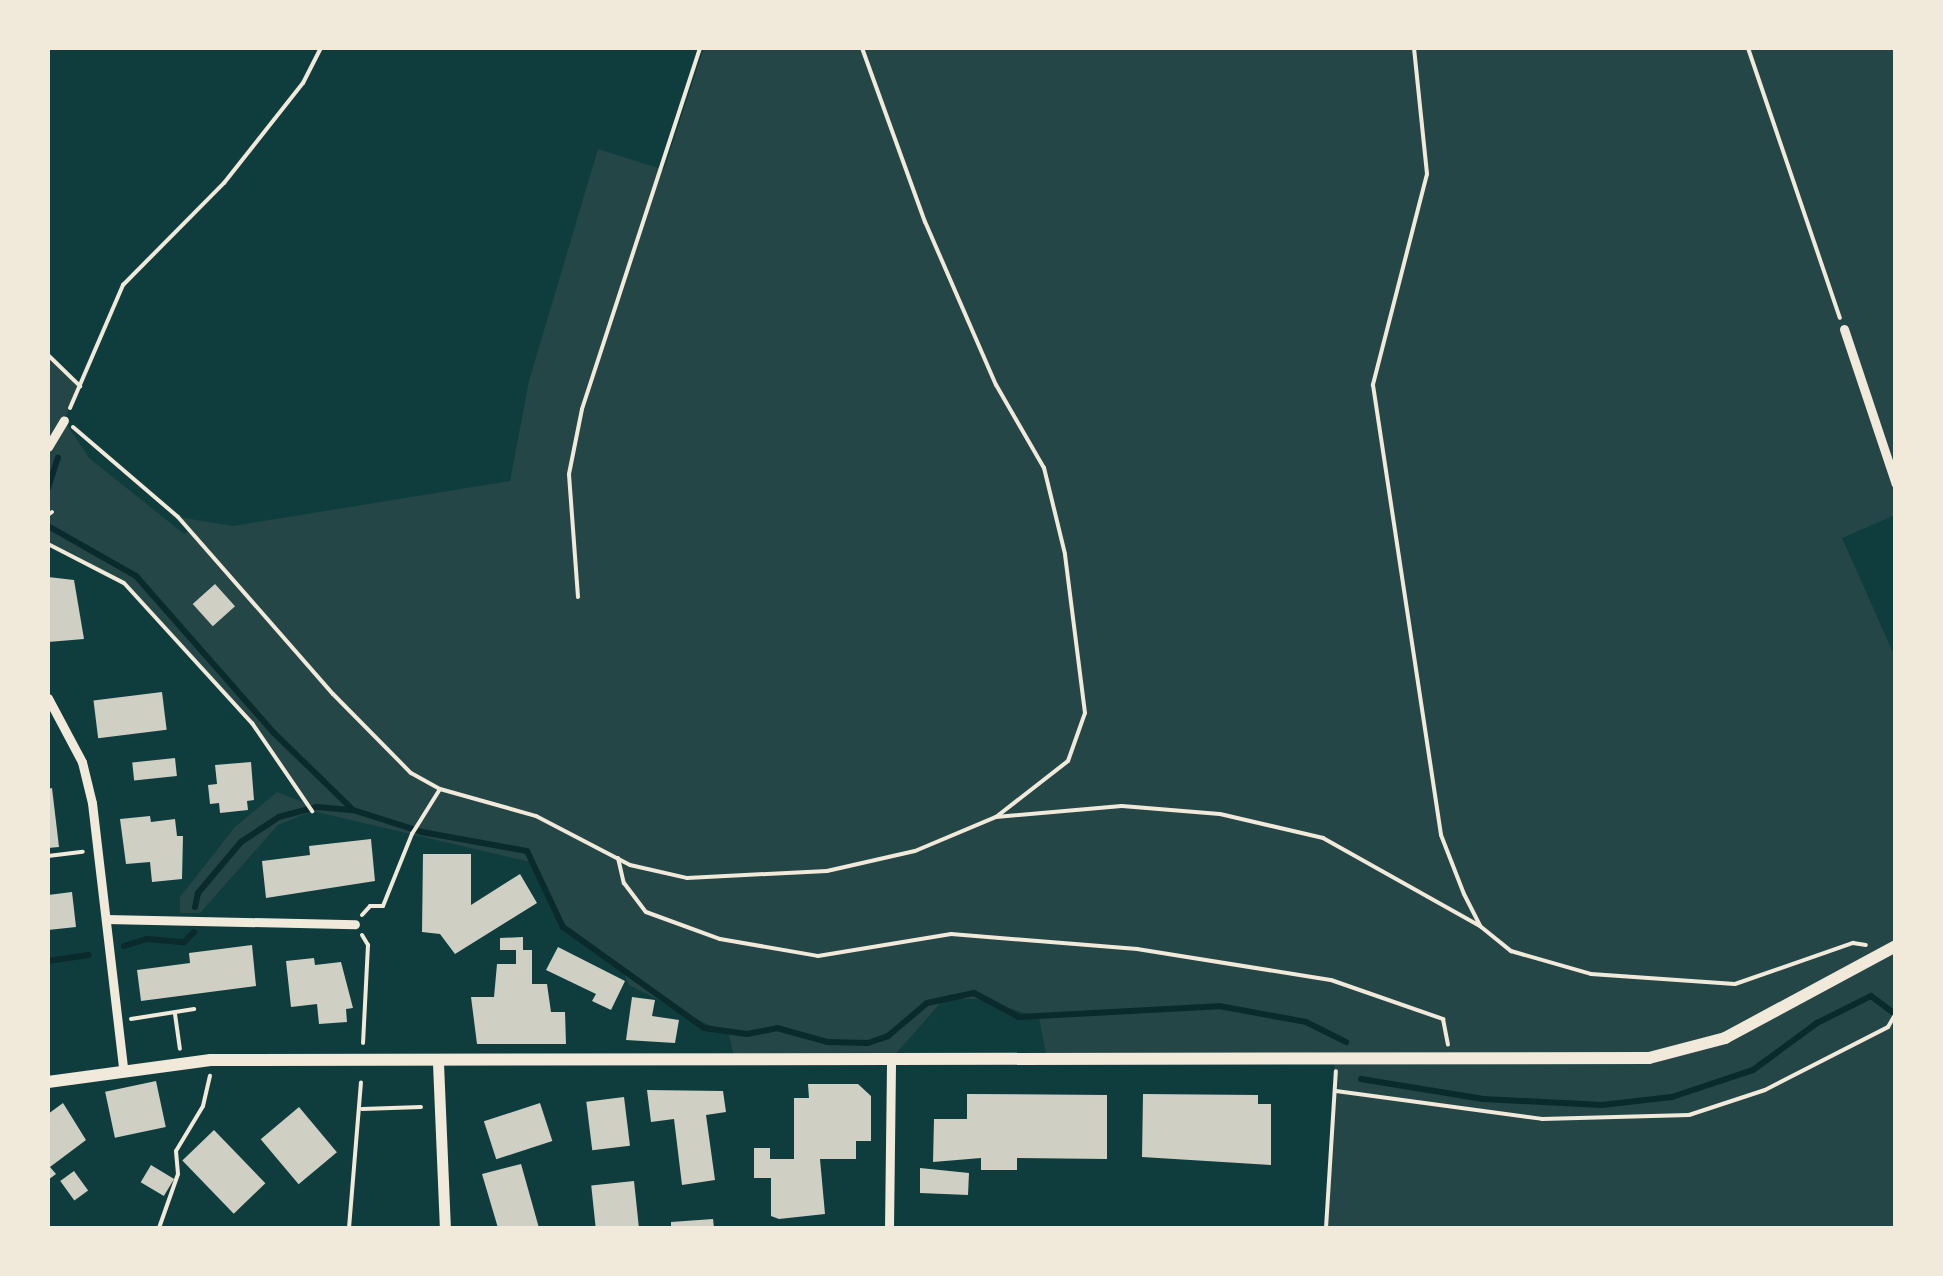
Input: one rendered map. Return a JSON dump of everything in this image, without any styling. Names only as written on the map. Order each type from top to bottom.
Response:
[{"type":"main road","points":[[48,1082],[123,1068],[211,1060],[438,1063],[1335,1056],[1592,1060],[1700,1048],[1892,948]]},
{"type":"street","points":[[1844,328],[1896,484]]},
{"type":"street","points":[[48,447],[64,420]]},
{"type":"street","points":[[48,698],[82,762],[98,850],[123,1068]]},
{"type":"street","points":[[106,919],[355,924]]},
{"type":"street","points":[[889,1228],[890,1059]]},
{"type":"street","points":[[438,1063],[444,1228]]},
{"type":"path","points":[[320,48],[303,83],[224,183],[124,285],[102,321],[64,420],[178,517],[333,694],[411,773],[440,789],[536,816],[618,858],[688,878],[827,871],[915,851],[996,817],[1068,760],[1085,713],[1064,554],[1044,468],[996,385],[925,222],[862,48]]},
{"type":"path","points":[[578,597],[569,474],[582,408],[700,48]]},
{"type":"path","points":[[1414,48],[1427,174],[1374,385],[1441,835],[1480,926]]},
{"type":"path","points":[[1748,48],[1844,328]]},
{"type":"path","points":[[48,355],[80,386]]},
{"type":"path","points":[[48,544],[124,582],[252,723],[311,808]]},
{"type":"path","points":[[361,1048],[368,945],[355,924],[370,906],[383,906],[412,834],[440,789]]},
{"type":"path","points":[[996,817],[1122,806],[1220,814],[1323,838],[1480,926],[1510,951],[1592,974],[1735,984],[1853,943],[1892,948]]},
{"type":"path","points":[[48,856],[98,850]]},
{"type":"path","points":[[618,858],[624,884],[646,912],[720,938],[818,956],[951,934],[1137,949],[1331,980],[1443,1019],[1448,1048]]},
{"type":"path","points":[[116,1021],[194,1009]]},
{"type":"path","points":[[175,1012],[180,1049]]},
{"type":"path","points":[[1336,1091],[1542,1119],[1688,1115],[1765,1090],[1888,1027],[1896,1013]]},
{"type":"path","points":[[1326,1228],[1335,1056]]},
{"type":"path","points":[[159,1228],[178,1174],[176,1151],[203,1106],[210,1076]]},
{"type":"path","points":[[349,1228],[362,1109],[361,1082]]},
{"type":"path","points":[[362,1109],[421,1107]]},
{"type":"shaded area","points":[[704,48],[1895,48],[1895,515],[1842,538],[1895,657],[1895,1228],[1326,1228],[1335,1056],[1047,1059],[1039,1018],[982,999],[944,999],[891,1059],[735,1060],[729,1035],[629,985],[621,968],[563,927],[535,863],[312,811],[278,825],[200,913],[180,913],[180,897],[235,827],[277,792],[308,804],[252,723],[124,583],[48,544],[48,354],[80,386],[64,420],[89,458],[184,534],[190,530],[178,517],[233,526],[510,481],[529,381],[598,149],[664,170]]},
{"type":"building","points":[[48,577],[74,580],[84,639],[48,642]]},
{"type":"building","points":[[215,584],[235,606],[213,626],[193,604]]},
{"type":"building","points":[[162,692],[167,730],[98,738],[94,700]]},
{"type":"building","points":[[175,758],[177,776],[134,780],[132,762]]},
{"type":"building","points":[[251,762],[254,800],[247,801],[248,810],[220,813],[219,803],[210,804],[208,785],[217,784],[215,765]]},
{"type":"building","points":[[52,788],[59,847],[48,848],[48,789]]},
{"type":"building","points":[[150,816],[151,822],[175,819],[177,836],[183,836],[182,879],[152,882],[150,862],[126,864],[120,819]]},
{"type":"building","points":[[371,839],[375,881],[266,898],[262,861],[310,855],[309,846]]},
{"type":"building","points":[[423,854],[471,854],[471,905],[520,874],[537,903],[455,954],[440,934],[422,932]]},
{"type":"building","points":[[72,892],[76,927],[48,930],[48,895]]},
{"type":"building","points":[[523,937],[523,950],[532,950],[532,984],[547,984],[551,1012],[565,1012],[566,1044],[477,1044],[471,997],[494,997],[497,964],[516,964],[516,950],[500,950],[500,938]]},
{"type":"building","points":[[252,945],[256,986],[141,1001],[137,970],[190,963],[189,953]]},
{"type":"building","points":[[558,947],[625,981],[611,1010],[592,1001],[596,994],[546,970]]},
{"type":"building","points":[[314,958],[315,965],[341,962],[353,1008],[346,1009],[347,1022],[319,1024],[317,1004],[291,1007],[286,961]]},
{"type":"building","points":[[632,997],[655,1000],[652,1016],[679,1020],[675,1043],[626,1040]]},
{"type":"building","points":[[156,1081],[166,1127],[115,1138],[105,1092]]},
{"type":"building","points":[[808,1084],[858,1084],[871,1096],[871,1141],[856,1141],[856,1159],[820,1159],[825,1214],[779,1219],[771,1216],[771,1178],[754,1178],[754,1148],[770,1148],[770,1159],[794,1159],[794,1098],[809,1098]]},
{"type":"building","points":[[647,1090],[723,1091],[726,1112],[706,1115],[715,1180],[682,1185],[674,1119],[651,1122]]},
{"type":"building","points":[[967,1094],[1107,1095],[1107,1159],[1017,1158],[1017,1170],[981,1170],[981,1158],[933,1162],[934,1119],[967,1119]]},
{"type":"building","points":[[1143,1094],[1258,1095],[1258,1104],[1271,1104],[1271,1165],[1142,1157]]},
{"type":"building","points":[[624,1097],[630,1146],[592,1150],[586,1102]]},
{"type":"building","points":[[63,1103],[86,1140],[50,1167],[56,1174],[48,1180],[48,1114]]},
{"type":"building","points":[[540,1103],[552,1141],[496,1159],[484,1121]]},
{"type":"building","points":[[299,1107],[337,1152],[299,1184],[261,1139]]},
{"type":"building","points":[[214,1130],[265,1183],[234,1214],[182,1161]]},
{"type":"building","points":[[521,1164],[539,1228],[498,1228],[482,1174]]},
{"type":"building","points":[[151,1165],[174,1179],[164,1196],[141,1182]]},
{"type":"building","points":[[920,1168],[969,1173],[968,1195],[920,1193]]},
{"type":"building","points":[[74,1171],[88,1190],[74,1200],[60,1181]]},
{"type":"building","points":[[634,1181],[639,1228],[596,1228],[591,1185]]},
{"type":"building","points":[[713,1219],[714,1228],[671,1228],[671,1222]]},
{"type":"waterway","points":[[48,488],[58,458]]},
{"type":"waterway","points":[[48,526],[136,576],[274,733],[351,808]]},
{"type":"waterway","points":[[195,907],[198,893],[241,842],[279,817],[317,807],[353,810],[422,832],[527,851],[563,927],[704,1028],[747,1034],[777,1028],[827,1042],[868,1043],[888,1036],[927,1003],[974,993],[1019,1017],[1219,1006],[1306,1022],[1346,1042]]},
{"type":"waterway","points":[[124,946],[147,939],[184,942],[194,932]]},
{"type":"waterway","points":[[48,961],[89,955]]},
{"type":"waterway","points":[[1361,1079],[1483,1099],[1602,1105],[1672,1097],[1753,1070],[1817,1023],[1871,996],[1896,1015]]}]
